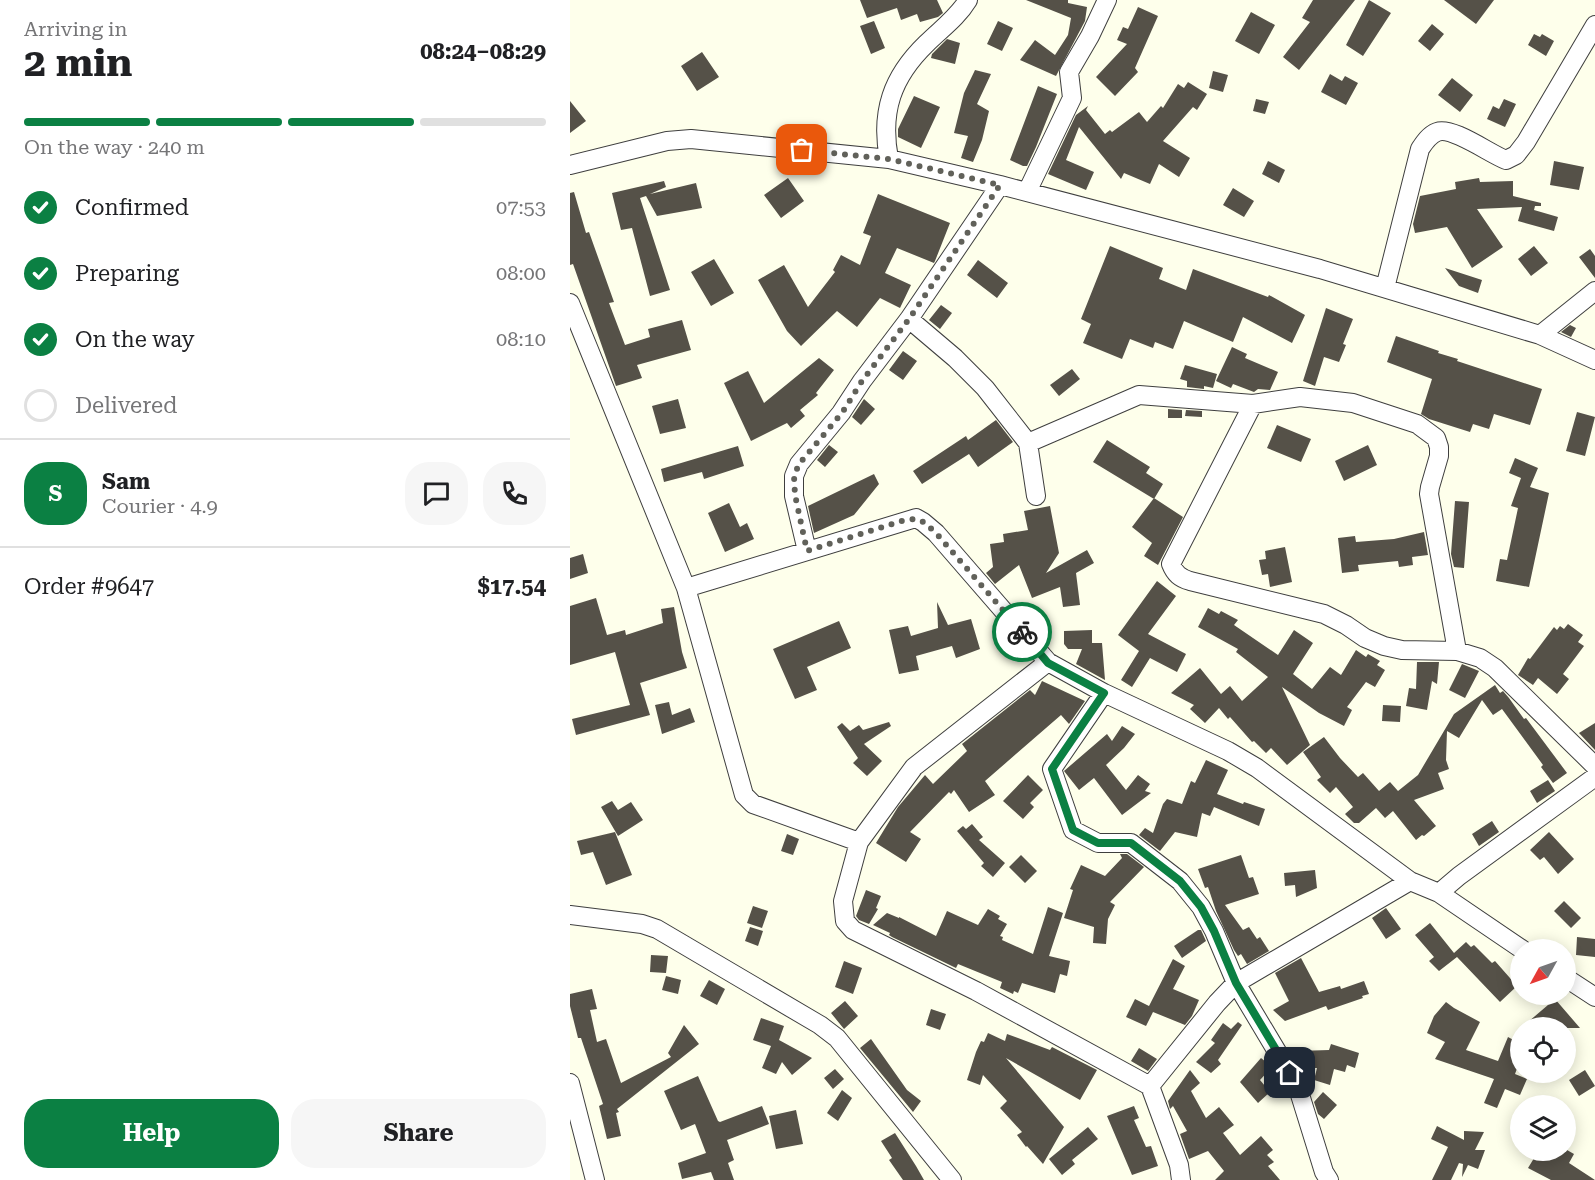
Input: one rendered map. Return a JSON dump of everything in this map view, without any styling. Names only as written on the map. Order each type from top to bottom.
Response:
[{"type":"street","points":[[889,159],[885,137],[886,116],[904,69],[924,45],[959,14],[968,0]]},
{"type":"street","points":[[1027,192],[1072,98],[1069,72],[1107,0]]},
{"type":"street","points":[[1384,288],[1420,149],[1427,139],[1438,131],[1451,132],[1506,160],[1516,155],[1595,25]]},
{"type":"street","points":[[570,165],[667,141],[691,139],[889,159],[1000,185],[1320,269],[1540,335],[1595,360]]},
{"type":"street","points":[[807,551],[795,495],[794,476],[799,464],[842,413],[1000,185]]},
{"type":"street","points":[[1540,335],[1595,291]]},
{"type":"street","points":[[570,303],[686,588],[744,795],[753,804],[859,842]]},
{"type":"street","points":[[909,319],[956,358],[985,388],[1028,443],[1036,496]]},
{"type":"street","points":[[1028,443],[1139,395],[1253,404],[1300,397],[1353,403],[1417,424],[1436,438],[1439,456],[1430,494],[1457,651]]},
{"type":"street","points":[[1253,404],[1171,564],[1175,572],[1181,578],[1190,581],[1324,614],[1347,625],[1365,638],[1384,646],[1402,650],[1457,651],[1480,658],[1495,668],[1595,766]]},
{"type":"street","points":[[686,588],[916,518],[936,533],[1048,663],[1104,693],[1228,751],[1257,768],[1410,881],[1439,893],[1510,941]]},
{"type":"street","points":[[1048,663],[914,767],[859,842],[843,901],[845,921],[853,930],[976,991],[1149,1086],[1179,1165],[1181,1180]]},
{"type":"street","points":[[1104,693],[1052,769],[1073,830],[1098,843],[1131,843],[1180,881],[1201,907],[1236,983],[1296,1085],[1324,1172],[1329,1180]]},
{"type":"street","points":[[1439,893],[1595,777]]},
{"type":"street","points":[[1149,1086],[1236,983],[1410,881]]},
{"type":"street","points":[[570,915],[642,924],[657,929],[754,987],[800,1011],[837,1038],[952,1180]]},
{"type":"street","points":[[1576,985],[1595,997]]},
{"type":"street","points":[[570,1083],[595,1180]]},
{"type":"building","points":[[860,0],[937,0],[943,13],[938,17],[920,22],[917,14],[901,20],[897,8],[867,18]]},
{"type":"building","points":[[1026,0],[1068,0],[1068,3],[1087,7],[1085,21],[1056,76],[1020,60],[1035,40],[1055,55],[1068,35],[1071,18]]},
{"type":"building","points":[[1313,0],[1355,0],[1299,70],[1283,57],[1310,22],[1302,18]]},
{"type":"building","points":[[1369,0],[1391,13],[1363,56],[1346,45]]},
{"type":"building","points":[[1444,0],[1494,0],[1476,24]]},
{"type":"building","points":[[1138,7],[1158,16],[1135,68],[1138,72],[1115,96],[1096,77],[1127,44],[1117,40],[1123,27],[1128,29]]},
{"type":"building","points":[[1251,12],[1275,25],[1259,54],[1235,41]]},
{"type":"building","points":[[874,21],[885,48],[871,54],[860,26]]},
{"type":"building","points":[[998,21],[1013,28],[1002,51],[987,44]]},
{"type":"building","points":[[1432,24],[1444,34],[1430,51],[1418,41]]},
{"type":"building","points":[[1534,34],[1540,37],[1542,34],[1554,41],[1546,56],[1528,45]]},
{"type":"building","points":[[947,39],[960,43],[955,64],[931,58],[932,54]]},
{"type":"building","points":[[702,52],[719,77],[697,91],[681,66]]},
{"type":"building","points":[[975,70],[991,74],[977,104],[989,111],[982,140],[973,162],[961,158],[968,136],[954,133],[964,93]]},
{"type":"building","points":[[1213,71],[1228,75],[1223,92],[1209,88]]},
{"type":"building","points":[[1330,74],[1342,81],[1345,76],[1358,83],[1346,105],[1321,92]]},
{"type":"building","points":[[1452,78],[1473,95],[1460,112],[1438,95]]},
{"type":"building","points":[[1188,82],[1207,94],[1197,110],[1193,107],[1163,141],[1190,158],[1179,177],[1159,164],[1150,184],[1124,173],[1121,179],[1079,127],[1066,160],[1094,172],[1086,190],[1048,174],[1076,115],[1088,106],[1086,110],[1105,134],[1110,130],[1112,132],[1139,112],[1147,122],[1161,106],[1163,108],[1178,84],[1184,88]]},
{"type":"building","points":[[1038,86],[1057,94],[1036,147],[1027,166],[1023,166],[1010,160]]},
{"type":"building","points":[[914,96],[940,107],[921,148],[898,137],[898,129]]},
{"type":"building","points":[[1256,99],[1269,102],[1265,114],[1253,111]]},
{"type":"building","points":[[1504,99],[1516,104],[1505,127],[1487,119],[1493,106],[1499,109]]},
{"type":"building","points":[[570,101],[586,121],[570,133]]},
{"type":"building","points":[[1268,161],[1285,170],[1279,183],[1262,174]]},
{"type":"building","points":[[1554,161],[1584,167],[1579,190],[1550,185]]},
{"type":"building","points":[[788,178],[804,201],[781,218],[764,195]]},
{"type":"building","points":[[1479,178],[1480,182],[1513,181],[1513,196],[1541,203],[1541,206],[1535,206],[1534,210],[1558,217],[1554,231],[1518,221],[1522,207],[1477,209],[1503,247],[1472,268],[1447,227],[1415,233],[1413,224],[1420,196],[1456,189],[1455,182]]},
{"type":"building","points":[[664,181],[666,187],[650,194],[696,183],[702,208],[657,216],[646,196],[640,198],[670,290],[650,296],[632,228],[621,230],[612,193]]},
{"type":"building","points":[[1233,188],[1254,201],[1244,217],[1223,205]]},
{"type":"building","points":[[574,192],[586,233],[589,232],[614,302],[609,303],[625,345],[650,337],[648,329],[682,320],[691,350],[637,365],[642,378],[616,386],[573,264],[570,265],[570,193]]},
{"type":"building","points":[[878,194],[950,223],[934,263],[897,248],[885,273],[911,285],[900,308],[880,298],[857,327],[837,311],[801,346],[787,331],[758,280],[784,265],[808,307],[835,272],[833,270],[841,255],[860,265],[871,236],[863,233]]},
{"type":"building","points":[[1110,246],[1163,268],[1159,279],[1186,290],[1193,269],[1268,297],[1269,295],[1305,315],[1292,343],[1243,317],[1233,342],[1184,321],[1173,349],[1155,342],[1153,348],[1130,339],[1122,359],[1083,343],[1091,324],[1081,319]]},
{"type":"building","points":[[1534,246],[1548,263],[1531,276],[1518,259]]},
{"type":"building","points":[[1590,249],[1595,256],[1595,278],[1579,257]]},
{"type":"building","points":[[714,259],[734,293],[711,306],[691,272]]},
{"type":"building","points":[[978,260],[1008,283],[997,298],[967,275]]},
{"type":"building","points":[[1445,268],[1482,280],[1478,293],[1459,286]]},
{"type":"building","points":[[941,305],[952,313],[940,329],[929,320]]},
{"type":"building","points":[[1326,308],[1353,319],[1339,362],[1324,357],[1315,386],[1303,381]]},
{"type":"building","points":[[1570,325],[1576,328],[1571,337],[1561,332]]},
{"type":"building","points":[[1396,336],[1439,351],[1438,353],[1458,359],[1457,361],[1542,389],[1530,425],[1494,414],[1489,429],[1473,424],[1470,432],[1429,419],[1421,414],[1432,379],[1387,362]]},
{"type":"building","points":[[1232,347],[1247,354],[1245,358],[1278,372],[1270,390],[1258,389],[1254,392],[1233,384],[1231,388],[1216,381]]},
{"type":"building","points":[[903,351],[917,361],[903,380],[889,370]]},
{"type":"building","points":[[819,358],[834,370],[816,393],[818,395],[800,410],[805,416],[791,428],[787,423],[751,441],[724,383],[748,371],[764,403]]},
{"type":"building","points":[[1185,365],[1217,374],[1213,388],[1187,387],[1187,381],[1180,379]]},
{"type":"building","points":[[1072,369],[1080,379],[1059,396],[1050,385]]},
{"type":"building","points":[[678,399],[686,428],[660,434],[652,406]]},
{"type":"building","points":[[864,399],[875,409],[861,425],[852,417]]},
{"type":"building","points":[[1168,409],[1182,410],[1182,418],[1168,418]]},
{"type":"building","points":[[1186,410],[1202,411],[1202,417],[1185,416]]},
{"type":"building","points":[[1577,412],[1595,417],[1585,456],[1566,451]]},
{"type":"building","points":[[996,420],[1013,442],[978,467],[969,454],[922,484],[913,471],[966,436],[968,440]]},
{"type":"building","points":[[1277,425],[1311,439],[1301,462],[1267,448]]},
{"type":"building","points":[[1107,440],[1150,467],[1146,473],[1163,484],[1154,499],[1093,462]]},
{"type":"building","points":[[829,445],[838,452],[825,467],[817,460]]},
{"type":"building","points":[[1368,445],[1377,465],[1344,481],[1335,461]]},
{"type":"building","points":[[738,446],[744,466],[704,479],[702,472],[664,482],[661,469]]},
{"type":"building","points":[[1515,458],[1538,468],[1530,487],[1549,493],[1529,587],[1496,581],[1500,559],[1507,560],[1518,508],[1511,506],[1521,478],[1509,473]]},
{"type":"building","points":[[874,474],[879,484],[854,515],[814,533],[808,506]]},
{"type":"building","points":[[1154,498],[1183,517],[1158,565],[1144,556],[1152,543],[1132,527]]},
{"type":"building","points":[[1455,501],[1469,502],[1464,568],[1454,567],[1451,554]]},
{"type":"building","points":[[729,503],[740,527],[747,523],[754,539],[725,552],[708,513]]},
{"type":"building","points":[[1050,506],[1059,553],[1046,573],[1087,550],[1094,563],[1076,573],[1080,605],[1063,607],[1060,587],[1032,598],[1019,565],[995,584],[986,573],[993,567],[990,544],[1004,542],[1003,534],[1028,530],[1024,511]]},
{"type":"building","points":[[1424,532],[1428,555],[1412,557],[1413,565],[1399,567],[1398,561],[1358,565],[1359,571],[1342,573],[1338,538],[1355,536],[1356,542],[1394,539]]},
{"type":"building","points":[[1285,547],[1292,582],[1270,587],[1268,574],[1262,575],[1259,560],[1266,559],[1265,551]]},
{"type":"building","points":[[583,554],[588,573],[570,579],[570,558]]},
{"type":"building","points":[[1157,581],[1176,596],[1148,634],[1186,654],[1177,672],[1150,658],[1132,687],[1121,680],[1139,651],[1118,635]]},
{"type":"building","points":[[596,598],[607,635],[625,630],[626,635],[663,623],[661,609],[674,607],[687,668],[640,683],[650,715],[576,735],[572,719],[630,705],[615,652],[570,665],[570,606]]},
{"type":"building","points":[[937,602],[948,625],[971,619],[980,649],[956,658],[952,646],[916,656],[919,670],[899,674],[889,630],[908,626],[911,636],[938,628]]},
{"type":"building","points":[[1208,608],[1219,614],[1221,611],[1238,620],[1234,625],[1278,655],[1294,630],[1313,643],[1293,674],[1312,689],[1330,667],[1341,675],[1356,650],[1366,657],[1368,654],[1380,661],[1377,665],[1385,670],[1375,687],[1366,682],[1347,707],[1352,710],[1344,726],[1319,713],[1282,687],[1310,745],[1287,765],[1271,748],[1266,753],[1254,741],[1252,742],[1219,708],[1205,723],[1190,709],[1194,705],[1171,693],[1200,668],[1221,694],[1230,686],[1242,701],[1268,677],[1236,652],[1238,649],[1198,627]]},
{"type":"building","points":[[839,621],[851,648],[807,667],[817,690],[795,699],[773,649]]},
{"type":"building","points":[[1568,624],[1583,635],[1578,642],[1584,646],[1563,674],[1569,679],[1557,694],[1538,678],[1533,685],[1518,675],[1528,658],[1530,659],[1554,627],[1557,630],[1560,626],[1564,629]]},
{"type":"building","points":[[1092,630],[1092,643],[1102,643],[1105,680],[1076,664],[1082,649],[1068,649],[1064,644],[1064,631]]},
{"type":"building","points":[[1417,662],[1439,662],[1437,684],[1432,681],[1427,710],[1406,706],[1409,688],[1416,689]]},
{"type":"building","points":[[1462,664],[1479,671],[1465,698],[1449,690]]},
{"type":"building","points":[[1042,681],[1085,701],[1069,724],[1061,715],[985,781],[995,795],[969,812],[954,790],[951,794],[949,792],[910,832],[921,839],[906,862],[876,843],[898,807],[925,775],[933,784],[967,751],[962,744],[1030,690],[1035,695]]},
{"type":"building","points":[[1495,685],[1500,693],[1503,691],[1509,698],[1524,719],[1526,718],[1567,773],[1553,783],[1541,767],[1543,765],[1502,709],[1493,715],[1482,700],[1459,738],[1447,731],[1446,760],[1449,769],[1438,773],[1444,789],[1414,800],[1436,826],[1416,840],[1393,811],[1385,818],[1376,808],[1359,823],[1354,823],[1345,814],[1353,807],[1336,787],[1330,793],[1317,780],[1321,777],[1303,752],[1324,737],[1358,777],[1363,773],[1379,791],[1390,782],[1398,791],[1418,775],[1454,714]]},
{"type":"building","points":[[669,702],[672,715],[690,708],[695,722],[662,734],[655,705]]},
{"type":"building","points":[[1383,705],[1401,706],[1400,722],[1382,721]]},
{"type":"building","points":[[889,722],[891,726],[864,744],[882,761],[867,776],[853,763],[858,758],[837,727],[842,723],[850,731],[859,725],[863,730]]},
{"type":"building","points":[[1595,723],[1595,750],[1579,733]]},
{"type":"building","points":[[1122,726],[1135,734],[1106,765],[1126,790],[1138,775],[1150,784],[1145,791],[1151,793],[1122,815],[1094,778],[1079,790],[1064,771],[1107,734],[1112,741]]},
{"type":"building","points":[[1206,760],[1228,770],[1217,794],[1265,809],[1259,826],[1214,807],[1210,816],[1202,813],[1197,837],[1175,832],[1160,851],[1139,835],[1145,828],[1153,833],[1167,799],[1182,804],[1191,781],[1195,783]]},
{"type":"building","points":[[1028,775],[1043,790],[1030,803],[1034,807],[1023,819],[1003,801]]},
{"type":"building","points":[[1548,780],[1555,791],[1537,803],[1530,791]]},
{"type":"building","points":[[612,801],[618,810],[631,802],[643,820],[618,836],[601,807]]},
{"type":"building","points":[[1492,821],[1499,832],[1479,846],[1472,834]]},
{"type":"building","points":[[972,824],[983,837],[979,840],[1005,863],[993,877],[981,866],[984,863],[957,831],[963,826],[966,829]]},
{"type":"building","points":[[615,832],[632,875],[606,885],[593,852],[581,855],[577,841]]},
{"type":"building","points":[[1549,832],[1574,859],[1558,874],[1544,857],[1540,860],[1530,850]]},
{"type":"building","points":[[787,834],[799,839],[793,855],[781,851]]},
{"type":"building","points":[[1120,854],[1127,854],[1144,867],[1110,902],[1115,905],[1108,919],[1106,944],[1093,943],[1094,927],[1064,918],[1073,890],[1070,889],[1081,865],[1105,876],[1122,858]]},
{"type":"building","points":[[1021,855],[1037,871],[1025,883],[1009,867]]},
{"type":"building","points":[[1241,855],[1249,878],[1253,877],[1259,894],[1225,905],[1243,930],[1249,927],[1257,939],[1260,937],[1269,951],[1247,964],[1241,954],[1238,956],[1234,950],[1208,887],[1205,888],[1198,869]]},
{"type":"building","points":[[1315,870],[1317,888],[1296,897],[1295,885],[1285,886],[1284,873]]},
{"type":"building","points":[[866,890],[881,896],[876,908],[878,909],[869,924],[859,920],[856,916]]},
{"type":"building","points":[[1564,901],[1581,918],[1571,928],[1554,911]]},
{"type":"building","points":[[753,906],[768,911],[762,928],[747,923]]},
{"type":"building","points":[[1048,907],[1063,913],[1049,956],[1070,961],[1067,976],[1060,974],[1055,993],[1022,983],[1018,993],[1014,991],[1013,994],[1000,988],[1002,982],[958,964],[956,968],[892,937],[890,933],[873,925],[887,913],[936,936],[947,911],[978,925],[988,909],[1000,916],[998,919],[1007,924],[1000,936],[1003,937],[1002,940],[1033,954]]},
{"type":"building","points":[[1386,908],[1401,929],[1386,939],[1372,918]]},
{"type":"building","points":[[1430,923],[1454,953],[1466,942],[1471,947],[1474,945],[1492,963],[1495,961],[1510,978],[1510,993],[1500,1002],[1457,957],[1439,971],[1429,961],[1434,957],[1415,935]]},
{"type":"building","points":[[750,927],[763,931],[758,946],[745,941]]},
{"type":"building","points":[[1201,930],[1206,941],[1182,958],[1174,946]]},
{"type":"building","points":[[1577,937],[1595,939],[1595,957],[1576,955]]},
{"type":"building","points":[[651,955],[668,956],[666,973],[650,972]]},
{"type":"building","points":[[1301,958],[1319,992],[1340,986],[1341,989],[1364,981],[1369,994],[1328,1010],[1326,1006],[1285,1021],[1273,1010],[1289,1001],[1275,973]]},
{"type":"building","points":[[1173,959],[1185,966],[1173,989],[1199,1000],[1185,1025],[1153,1012],[1146,1026],[1126,1017],[1135,999],[1149,1006]]},
{"type":"building","points":[[844,961],[862,968],[853,994],[835,987]]},
{"type":"building","points":[[666,976],[681,980],[678,994],[662,990]]},
{"type":"building","points":[[709,980],[725,989],[717,1005],[700,996]]},
{"type":"building","points":[[592,989],[597,1009],[590,1010],[597,1042],[606,1039],[621,1083],[671,1057],[668,1053],[684,1025],[699,1044],[617,1109],[621,1136],[607,1139],[599,1106],[603,1104],[581,1038],[578,1038],[570,1006],[570,994]]},
{"type":"building","points":[[845,1001],[858,1016],[844,1029],[831,1013]]},
{"type":"building","points":[[1446,1002],[1480,1022],[1466,1050],[1498,1061],[1508,1037],[1510,1038],[1510,1083],[1525,1083],[1520,1095],[1505,1089],[1497,1108],[1484,1103],[1494,1079],[1435,1059],[1445,1042],[1427,1033],[1434,1016]]},
{"type":"building","points":[[1548,1005],[1560,1005],[1571,1017],[1534,1017]]},
{"type":"building","points":[[931,1009],[946,1014],[940,1030],[926,1025]]},
{"type":"building","points":[[761,1018],[784,1026],[779,1040],[812,1058],[792,1075],[782,1062],[776,1074],[762,1068],[771,1046],[753,1040]]},
{"type":"building","points":[[1238,1022],[1242,1025],[1218,1060],[1221,1064],[1211,1073],[1196,1062],[1215,1043],[1211,1040],[1223,1023],[1231,1029]]},
{"type":"building","points":[[988,1033],[1005,1041],[1007,1034],[1050,1050],[1052,1047],[1097,1070],[1080,1100],[1006,1058],[1064,1127],[1043,1164],[1026,1147],[1017,1135],[1022,1132],[1000,1108],[1007,1101],[983,1075],[980,1085],[967,1080],[976,1052]]},
{"type":"building","points":[[871,1039],[907,1090],[921,1101],[913,1112],[860,1048]]},
{"type":"building","points":[[1331,1044],[1359,1053],[1355,1068],[1347,1065],[1345,1072],[1334,1069],[1330,1085],[1314,1080],[1317,1068],[1300,1068],[1298,1051],[1329,1050]]},
{"type":"building","points":[[1139,1048],[1157,1059],[1148,1071],[1131,1061]]},
{"type":"building","points":[[1261,1058],[1272,1067],[1260,1080],[1270,1092],[1258,1103],[1240,1082]]},
{"type":"building","points":[[835,1069],[844,1079],[833,1089],[824,1078]]},
{"type":"building","points":[[1190,1070],[1200,1083],[1191,1091],[1206,1118],[1219,1107],[1234,1125],[1223,1133],[1240,1155],[1261,1136],[1273,1150],[1267,1155],[1274,1162],[1268,1166],[1280,1180],[1215,1180],[1224,1171],[1208,1151],[1189,1159],[1180,1134],[1187,1131],[1173,1106],[1170,1109],[1168,1101]]},
{"type":"building","points":[[1585,1070],[1595,1086],[1579,1096],[1571,1083],[1576,1083],[1576,1076]]},
{"type":"building","points":[[698,1076],[718,1121],[762,1106],[769,1124],[727,1140],[734,1160],[728,1163],[734,1180],[714,1180],[711,1172],[682,1179],[678,1163],[706,1153],[695,1124],[681,1130],[664,1091]]},
{"type":"building","points":[[842,1090],[852,1098],[838,1121],[827,1113]]},
{"type":"building","points":[[1323,1092],[1337,1105],[1324,1119],[1318,1114],[1314,1102]]},
{"type":"building","points":[[1134,1106],[1139,1118],[1134,1120],[1146,1147],[1151,1146],[1158,1166],[1132,1175],[1107,1116]]},
{"type":"building","points":[[796,1110],[803,1144],[776,1149],[769,1116]]},
{"type":"building","points":[[1437,1126],[1464,1140],[1464,1131],[1484,1132],[1475,1150],[1485,1150],[1478,1169],[1468,1165],[1462,1177],[1463,1164],[1459,1163],[1451,1180],[1432,1180],[1448,1147],[1431,1139]]},
{"type":"building","points":[[1088,1127],[1098,1139],[1072,1160],[1075,1164],[1062,1175],[1049,1159]]},
{"type":"building","points":[[895,1133],[924,1180],[903,1180],[889,1160],[892,1158],[881,1141]]},
{"type":"building","points":[[1532,1161],[1570,1161],[1569,1163],[1595,1180],[1551,1180],[1528,1168]]},
{"type":"way so far","points":[[802,150],[889,159],[1000,185],[909,319],[881,354],[842,413],[799,464],[794,476],[795,495],[807,551],[916,518],[936,533],[1022,632]]},
{"type":"route","points":[[1022,632],[1048,663],[1104,693],[1052,769],[1073,830],[1098,843],[1131,843],[1180,881],[1201,907],[1236,983],[1290,1073]]}]
